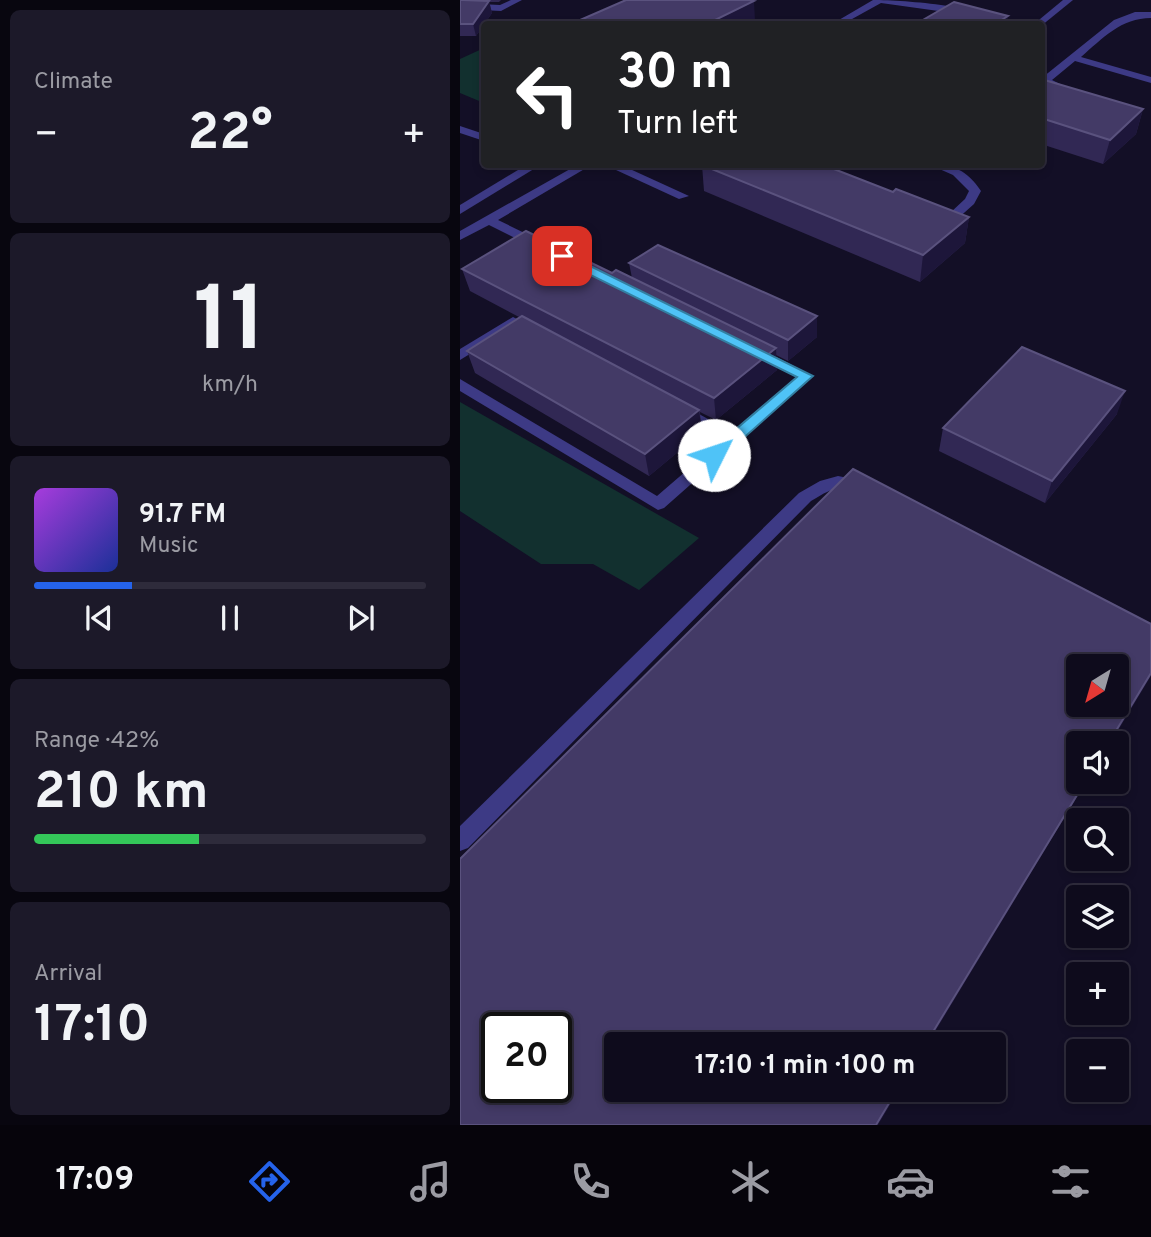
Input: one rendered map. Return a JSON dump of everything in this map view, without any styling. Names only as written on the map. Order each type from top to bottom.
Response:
[{"type":"lane","points":[[460,6],[501,8],[518,0]]},
{"type":"lane","points":[[842,21],[880,0],[960,11],[998,21]]},
{"type":"lane","points":[[1042,21],[1069,0]]},
{"type":"lane","points":[[1079,94],[1047,83],[1047,79],[1117,22],[1135,15],[1151,15]]},
{"type":"lane","points":[[1075,58],[1151,80]]},
{"type":"lane","points":[[460,129],[481,137]]},
{"type":"lane","points":[[460,212],[531,168]]},
{"type":"lane","points":[[551,168],[568,176]]},
{"type":"lane","points":[[460,236],[581,168]]},
{"type":"lane","points":[[617,168],[683,196]]},
{"type":"lane","points":[[942,226],[970,201],[975,191],[968,179],[946,168]]},
{"type":"lane","points":[[460,212],[549,250]]},
{"type":"lane","points":[[460,355],[513,321],[550,340]]},
{"type":"lane","points":[[460,384],[658,504],[806,376],[745,346]]},
{"type":"lane","points":[[672,406],[733,439]]},
{"type":"lane","points":[[460,841],[805,497],[832,481],[852,484],[877,496]]},
{"type":"green space","points":[[481,49],[481,102],[460,93],[460,59]]},
{"type":"green space","points":[[460,402],[699,538],[639,590],[593,564],[541,564],[460,511]]},
{"type":"building","points":[[460,0],[489,1],[473,24],[460,24]]},
{"type":"building","points":[[626,0],[754,1],[713,21],[578,21]]},
{"type":"building","points":[[954,2],[1008,16],[1000,21],[921,21]]},
{"type":"building","points":[[1045,80],[1143,109],[1110,140],[1045,119]]},
{"type":"building","points":[[709,168],[831,168],[969,217],[923,255]]},
{"type":"building","points":[[526,231],[612,273],[616,270],[776,348],[714,398],[462,269]]},
{"type":"building","points":[[658,245],[817,316],[788,340],[629,263]]},
{"type":"building","points":[[522,316],[699,410],[645,454],[467,351]]},
{"type":"building","points":[[1022,347],[1125,391],[1052,481],[943,428]]},
{"type":"building","points":[[853,469],[1151,624],[1151,673],[1129,709],[1129,654],[1066,654],[1066,718],[1124,718],[1116,731],[1066,731],[1066,794],[1078,794],[1069,808],[1066,808],[1066,813],[933,1032],[604,1032],[604,1102],[890,1102],[876,1125],[460,1125],[460,859]]},
{"type":"route","points":[[562,256],[806,376],[714,455]]}]
